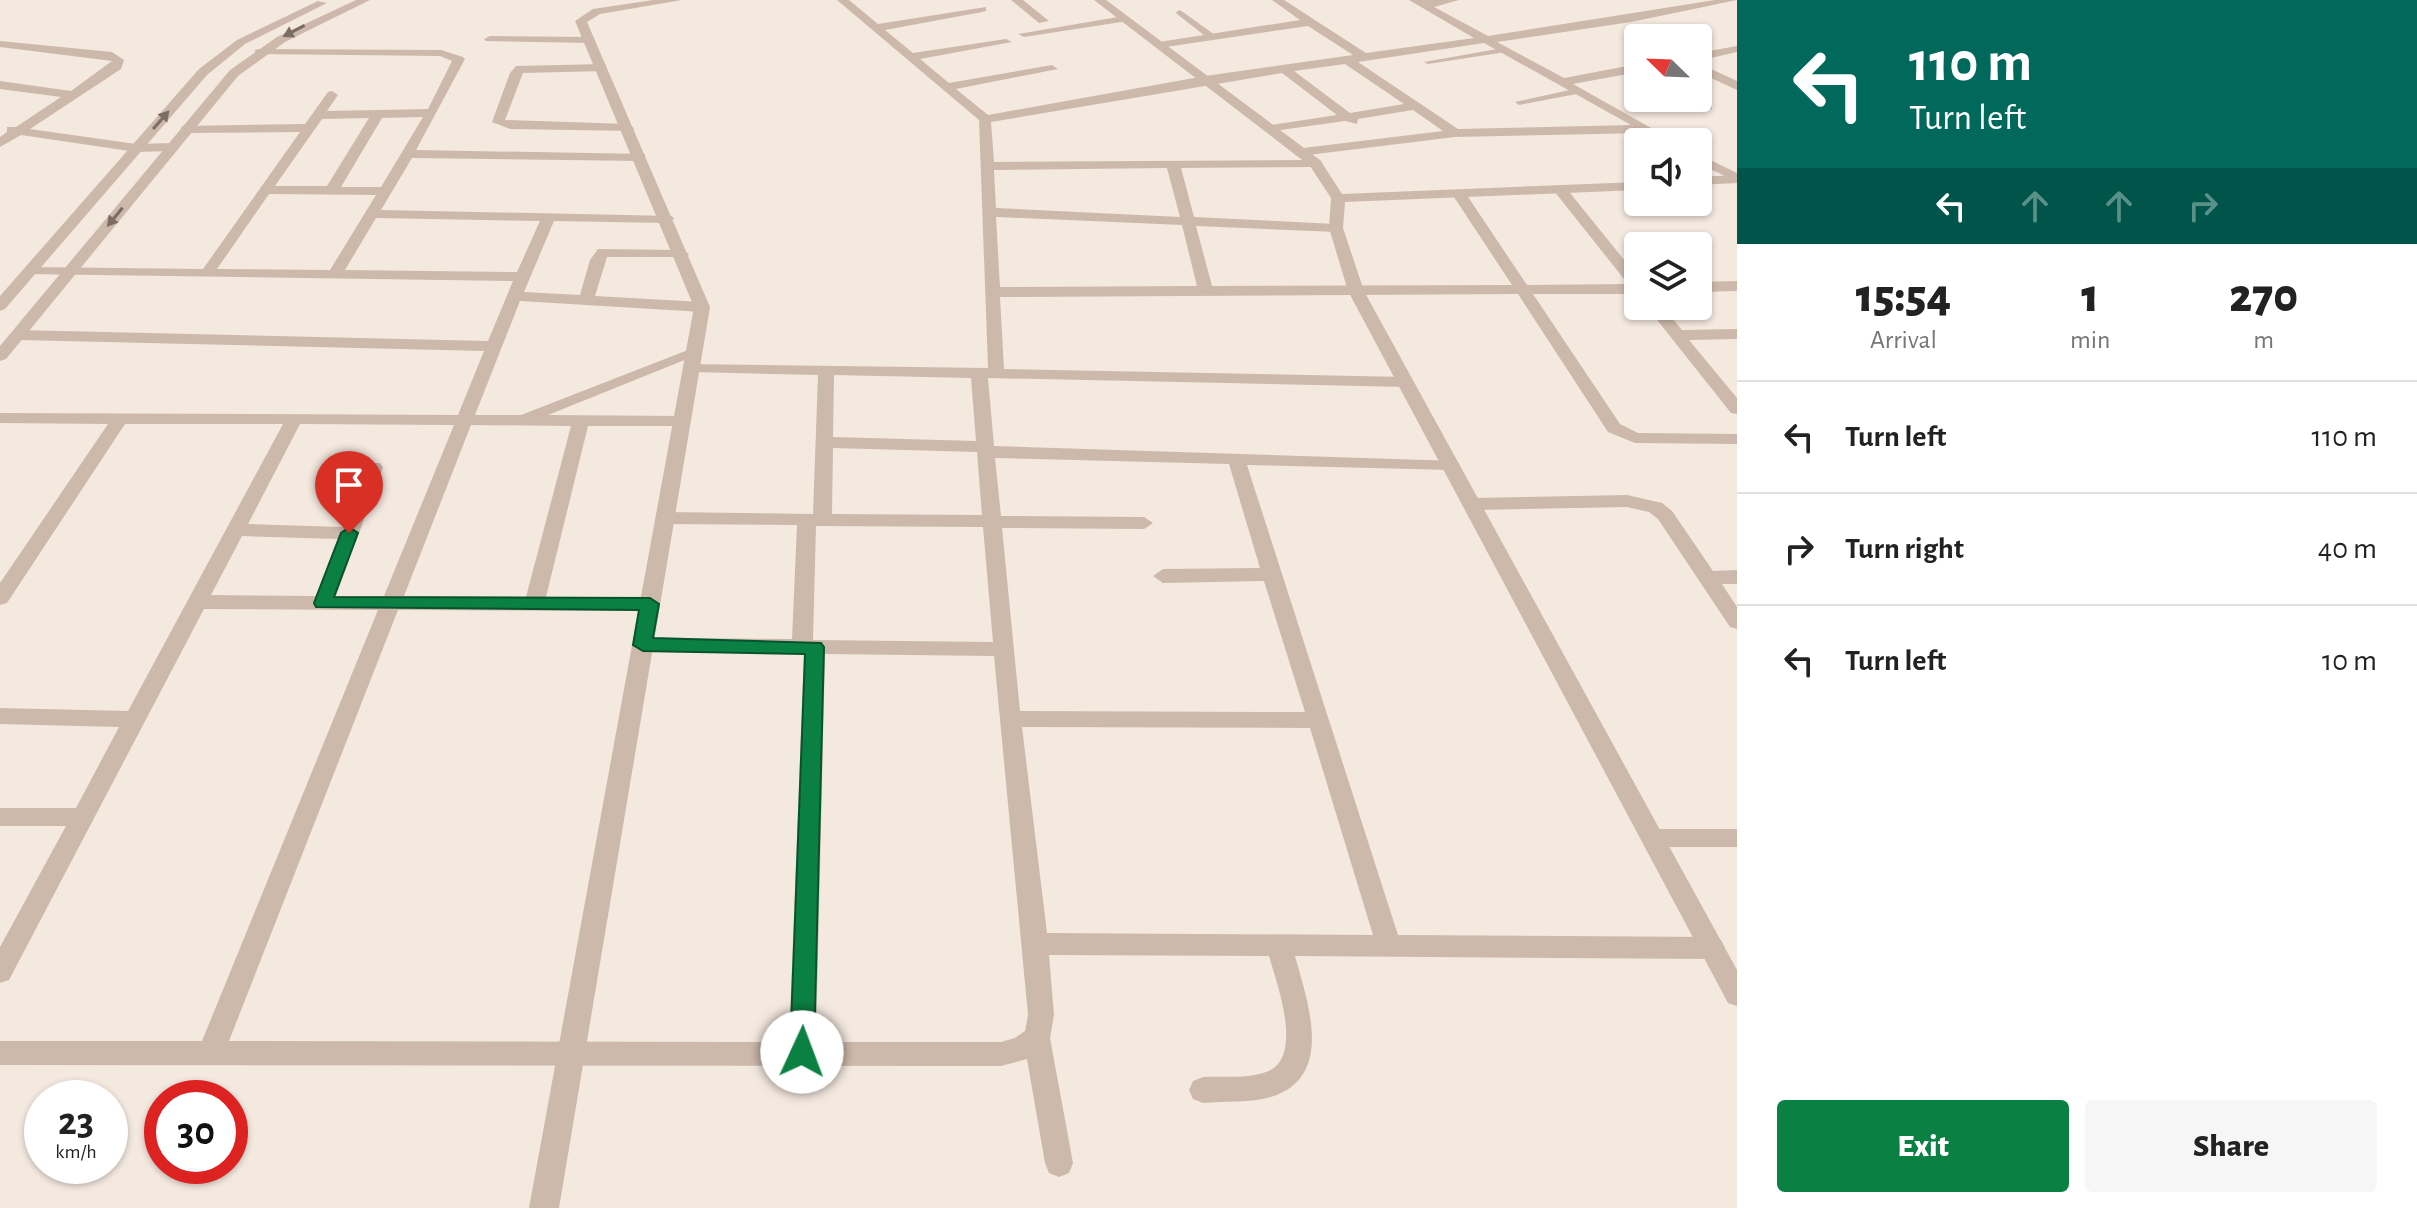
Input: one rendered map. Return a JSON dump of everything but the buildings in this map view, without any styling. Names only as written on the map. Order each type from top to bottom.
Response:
[{"type":"street","points":[[0,306],[203,72],[241,42],[288,17],[330,0]]},
{"type":"street","points":[[0,356],[234,73],[259,52],[310,23],[365,0]]},
{"type":"street","points":[[544,1208],[702,307],[581,21],[589,13],[677,0]]},
{"type":"street","points":[[842,0],[985,119],[993,292],[986,449],[1010,719],[1036,944],[1041,1015],[1037,1038],[1059,1163]]},
{"type":"street","points":[[1016,0],[1043,21]]},
{"type":"street","points":[[1099,0],[1307,157],[1338,198],[1336,228],[1356,291],[1737,995]]},
{"type":"street","points":[[1277,0],[1363,57]]},
{"type":"street","points":[[1419,2],[1454,0]]},
{"type":"street","points":[[1656,0],[1678,10]]},
{"type":"street","points":[[985,119],[1205,80],[1728,1],[1737,8]]},
{"type":"street","points":[[1419,2],[1645,128]]},
{"type":"street","points":[[876,28],[982,9]]},
{"type":"street","points":[[1024,34],[1124,19]]},
{"type":"street","points":[[1159,45],[1310,22]]},
{"type":"street","points":[[490,39],[589,40]]},
{"type":"street","points":[[911,57],[1006,42]]},
{"type":"street","points":[[0,44],[112,56],[118,60],[117,66],[0,143]]},
{"type":"street","points":[[1712,54],[1737,49]]},
{"type":"street","points":[[259,52],[449,54],[459,59],[432,113],[335,275]]},
{"type":"street","points":[[1346,59],[1455,133]]},
{"type":"street","points":[[602,68],[520,69],[498,122],[510,125],[628,128]]},
{"type":"street","points":[[1283,68],[1378,141]]},
{"type":"street","points":[[947,87],[1052,69]]},
{"type":"street","points":[[1562,82],[1624,71]]},
{"type":"street","points":[[1712,74],[1737,86]]},
{"type":"street","points":[[0,85],[73,95]]},
{"type":"street","points":[[207,273],[332,95]]},
{"type":"street","points":[[1271,129],[1415,106]]},
{"type":"street","points":[[318,115],[432,113]]},
{"type":"street","points":[[332,190],[378,114]]},
{"type":"street","points":[[0,128],[136,148],[172,147]]},
{"type":"street","points":[[187,129],[309,128]]},
{"type":"street","points":[[987,166],[1173,164],[1307,157],[1378,141],[1455,133],[1624,129]]},
{"type":"street","points":[[408,154],[640,157]]},
{"type":"street","points":[[1173,164],[1206,291]]},
{"type":"street","points":[[1712,165],[1736,178]]},
{"type":"street","points":[[1712,180],[1736,178]]},
{"type":"street","points":[[1338,198],[1624,187]]},
{"type":"street","points":[[266,190],[385,191]]},
{"type":"street","points":[[1561,191],[1624,270]]},
{"type":"street","points":[[1459,194],[1614,428],[1645,439],[1737,439]]},
{"type":"street","points":[[989,212],[1336,228]]},
{"type":"street","points":[[371,214],[667,219]]},
{"type":"street","points":[[210,1054],[518,286],[549,217]]},
{"type":"street","points":[[586,300],[597,260],[603,252],[682,254]]},
{"type":"street","points":[[30,271],[335,275],[518,286],[586,300],[702,307]]},
{"type":"street","points":[[1712,287],[1737,286]]},
{"type":"street","points":[[993,292],[1624,288]]},
{"type":"street","points":[[1665,320],[1737,409]]},
{"type":"street","points":[[1677,335],[1737,334]]},
{"type":"street","points":[[18,335],[495,346]]},
{"type":"street","points":[[516,421],[692,360],[826,370],[1406,382]]},
{"type":"street","points":[[802,1052],[809,647],[815,520],[824,442],[826,370]]},
{"type":"street","points":[[0,418],[682,421]]},
{"type":"street","points":[[0,598],[119,420]]},
{"type":"street","points":[[0,972],[294,420]]},
{"type":"street","points":[[534,604],[581,421]]},
{"type":"street","points":[[824,442],[1451,465]]},
{"type":"street","points":[[1236,459],[1389,946]]},
{"type":"street","points":[[323,603],[374,467]]},
{"type":"street","points":[[1472,504],[1640,502],[1655,507],[1665,515],[1737,622]]},
{"type":"street","points":[[665,518],[1144,523]]},
{"type":"street","points":[[236,530],[349,533]]},
{"type":"street","points":[[1163,576],[1273,574]]},
{"type":"street","points":[[1707,578],[1737,577]]},
{"type":"street","points":[[197,602],[650,604]]},
{"type":"street","points":[[643,645],[1004,649]]},
{"type":"street","points":[[0,716],[135,719]]},
{"type":"street","points":[[1010,719],[1318,720]]},
{"type":"street","points":[[0,817],[83,817]]},
{"type":"street","points":[[1653,838],[1737,838]]},
{"type":"street","points":[[1036,944],[1712,948]]},
{"type":"street","points":[[1203,1090],[1271,1084],[1285,1077],[1297,1065],[1301,1049],[1299,1030],[1279,946]]},
{"type":"street","points":[[0,1053],[1001,1054],[1022,1049],[1037,1038]]},
{"type":"lane","points":[[1180,12],[1212,37]]},
{"type":"lane","points":[[1428,62],[1503,50]]},
{"type":"lane","points":[[1519,102],[1579,91]]},
{"type":"route","points":[[349,533],[323,603],[650,604],[643,645],[815,647],[802,1052]]}]
